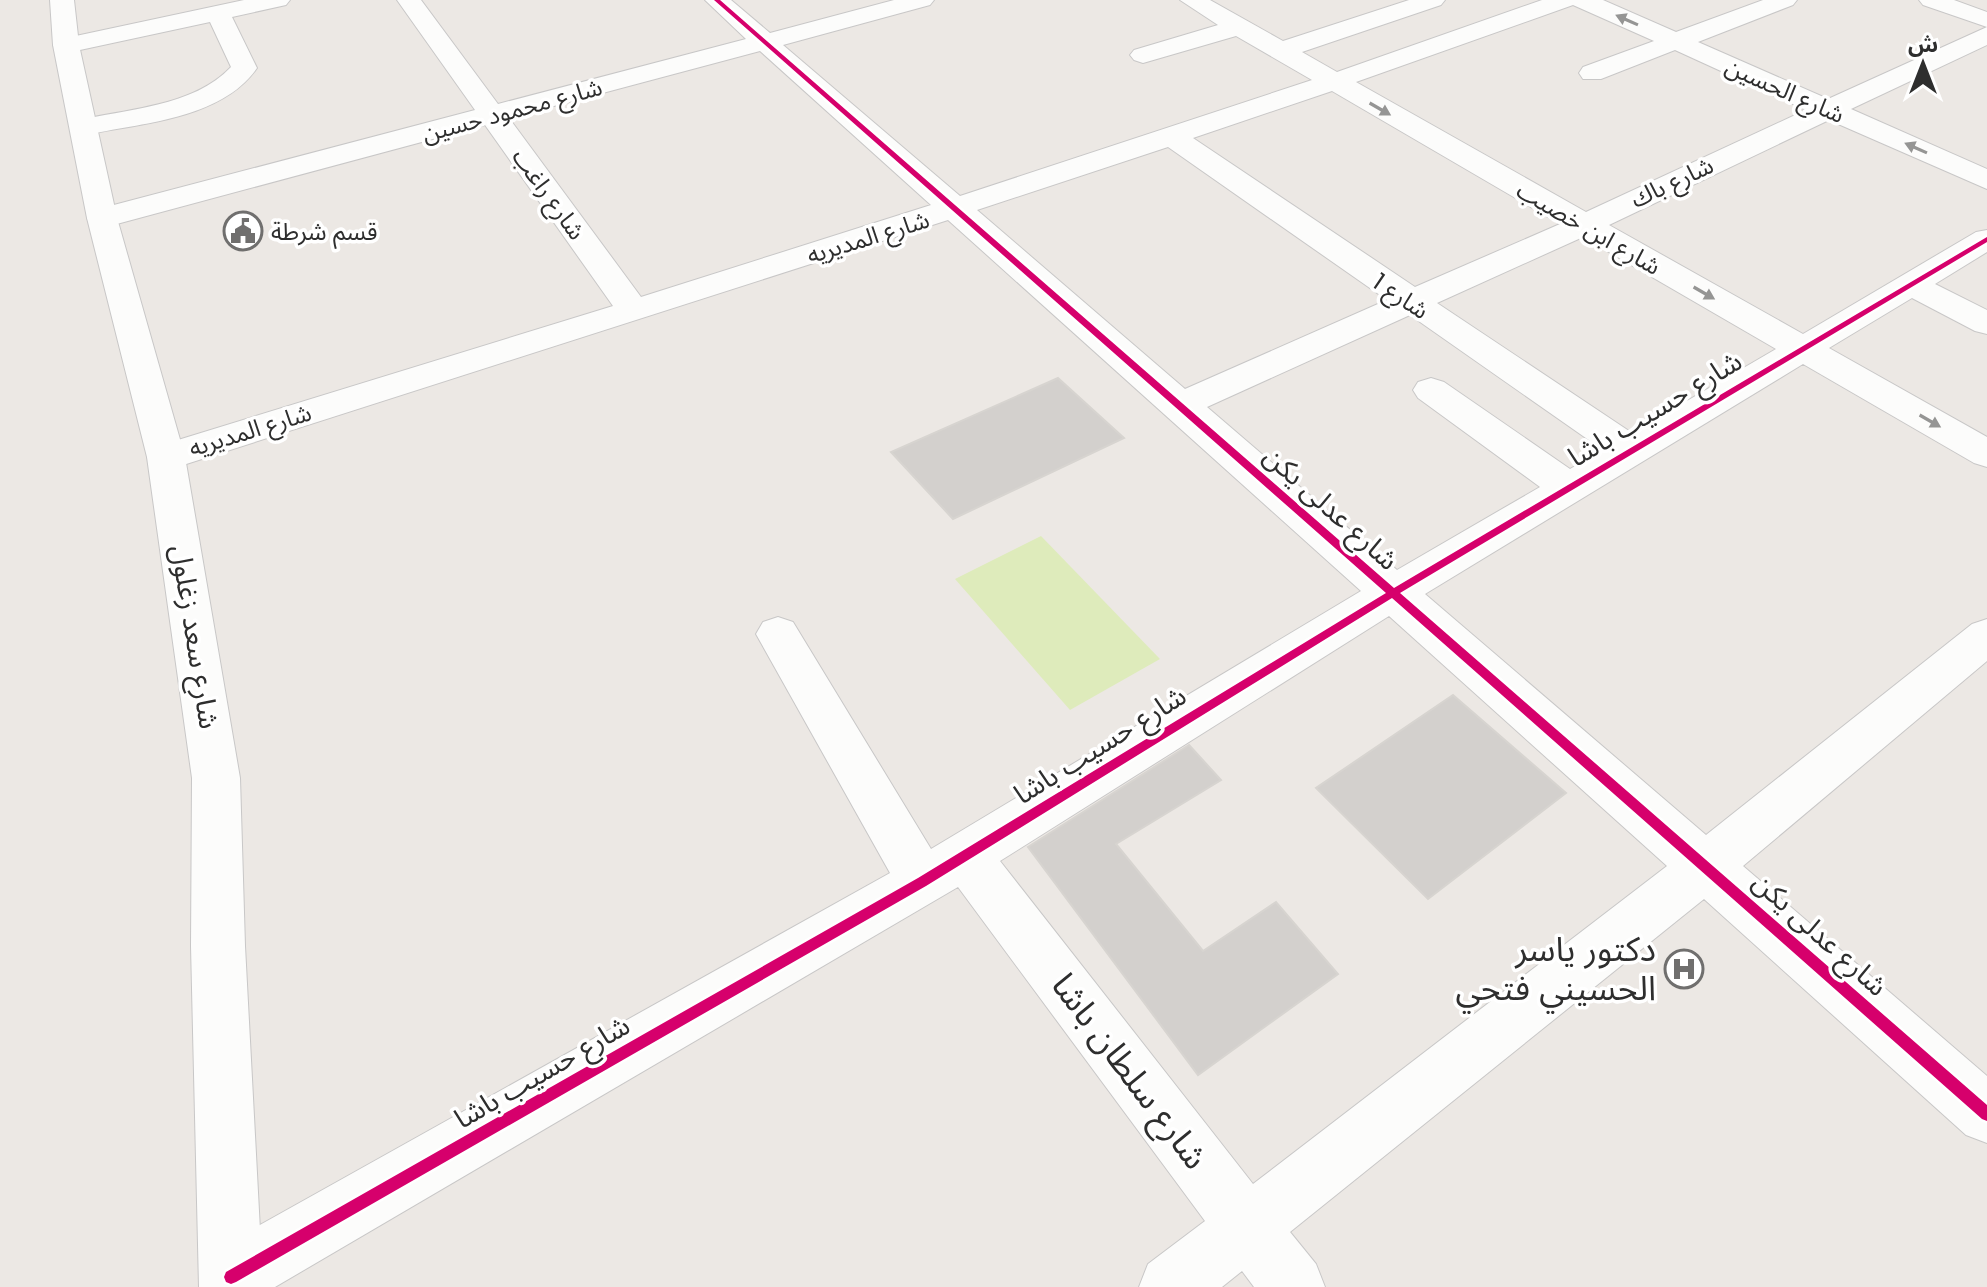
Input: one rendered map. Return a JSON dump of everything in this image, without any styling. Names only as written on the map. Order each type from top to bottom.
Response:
[{"type":"street","name":"شارع سعد زغلول","points":[[62,0],[66,45],[102,218],[166,457],[216,778],[218,946],[231,1282]]},
{"type":"street","points":[[66,45],[278,0]]},
{"type":"street","name":"شارع راغب","points":[[409,0],[634,311]]},
{"type":"street","name":"شارع عدلى يكن","points":[[717,0],[1987,1114]]},
{"type":"street","name":"شارع محمود حسين","points":[[102,218],[922,0]]},
{"type":"street","points":[[1280,51],[1433,0]]},
{"type":"street","name":"شارع المديريه","points":[[166,457],[956,210],[1335,83],[1565,0]]},
{"type":"street","name":"شارع الحسين","points":[[1583,0],[1987,180]]},
{"type":"street","points":[[1592,73],[1785,0]]},
{"type":"street","points":[[1931,0],[1987,20]]},
{"type":"street","name":"شارع ابن خصيب","points":[[1200,1],[1238,27],[1335,83],[1987,454]]},
{"type":"street","points":[[85,127],[202,99],[237,80],[244,68],[218,13]]},
{"type":"street","points":[[1143,55],[1238,27]]},
{"type":"street","name":"شارع باك","points":[[1180,405],[1583,225],[1987,35]]},
{"type":"street","name":"شارع 1","points":[[1174,138],[1631,451]]},
{"type":"street","name":"شارع حسيب باشا","points":[[231,1282],[944,869],[1391,594],[1987,239]]},
{"type":"street","points":[[1911,284],[1987,324]]},
{"type":"street","points":[[1431,390],[1569,488]]},
{"type":"street","name":"شارع سلطان باشا","points":[[778,634],[944,869],[1248,1227],[1293,1287]]},
{"type":"street","points":[[1171,1287],[1981,650]]},
{"type":"green space","points":[[1041,536],[1160,659],[1070,710],[955,579]]},
{"type":"building","points":[[1058,378],[1124,438],[953,519],[891,452]]},
{"type":"building","points":[[1453,695],[1566,793],[1428,899],[1316,788]]},
{"type":"building","points":[[1189,745],[1221,780],[1116,844],[1203,951],[1276,902],[1338,974],[1198,1075],[1028,847]]},
{"type":"cycle path","points":[[717,0],[1987,1114]]},
{"type":"cycle path","points":[[231,1277],[922,882],[1391,594],[1987,239]]},
{"type":"place","name":"قسم شرطة","points":[[243,231]]},
{"type":"place","name":"دكتور ياسر الحسيني فتحي","points":[[1684,969]]}]
